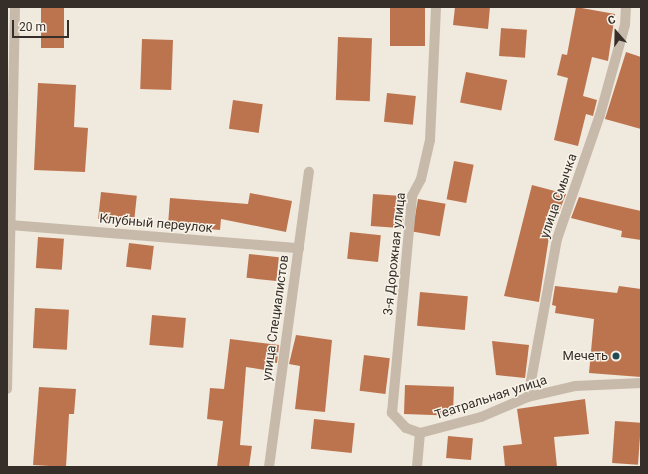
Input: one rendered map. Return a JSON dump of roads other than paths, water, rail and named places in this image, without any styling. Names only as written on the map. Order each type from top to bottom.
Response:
[{"type":"street","points":[[7,389],[10,152],[15,7]]},
{"type":"street","name":"3-я Дорожная улица","points":[[420,433],[406,428],[392,413],[412,196],[421,179],[430,140],[436,7]]},
{"type":"street","name":"улица Смычка","points":[[528,397],[557,239],[600,115],[625,25],[626,7]]},
{"type":"street","name":"улица Специалистов","points":[[269,467],[309,172]]},
{"type":"street","name":"Клубный переулок","points":[[10,225],[299,248]]},
{"type":"street","name":"Театральная улица","points":[[420,433],[481,417],[528,397],[575,386],[641,383]]},
{"type":"street","points":[[417,467],[420,433]]},
{"type":"place","name":"Мечеть","points":[[616,356]]}]
